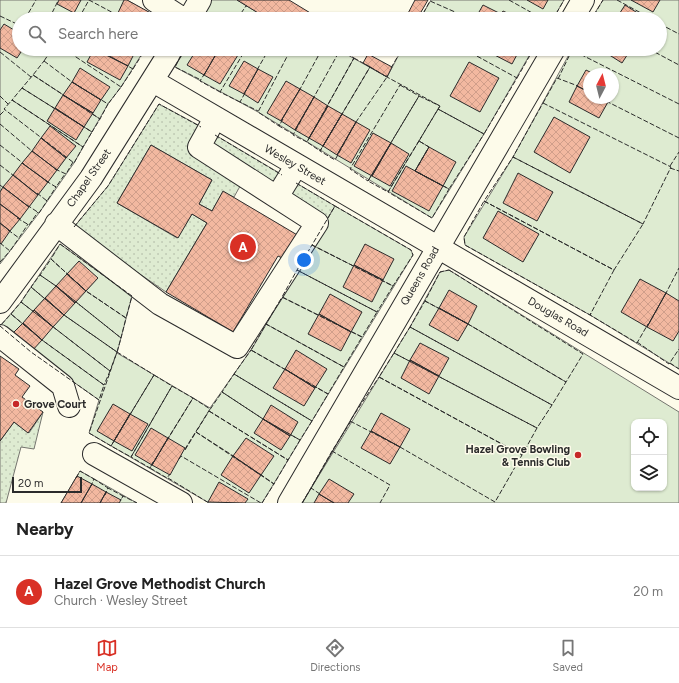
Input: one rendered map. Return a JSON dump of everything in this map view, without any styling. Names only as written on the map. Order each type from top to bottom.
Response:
[{"type":"street","points":[[154,0],[172,12]]},
{"type":"street","points":[[193,12],[200,0]]},
{"type":"street","points":[[576,12],[583,0]]},
{"type":"street","name":"Chapel Street","points":[[0,302],[91,178],[168,56]]},
{"type":"street","name":"Queens Road","points":[[289,503],[436,248],[550,56]]},
{"type":"street","name":"Wesley Street","points":[[153,81],[436,248]]},
{"type":"street","points":[[56,224],[160,304],[237,347],[317,223],[199,147],[215,118]]},
{"type":"street","points":[[277,197],[296,166]]},
{"type":"street","name":"Douglas Road","points":[[436,248],[679,388]]},
{"type":"street","points":[[0,336],[63,386],[69,406]]},
{"type":"street","points":[[94,454],[181,503]]},
{"type":"green space","points":[[0,0],[127,0],[148,12],[12,12],[12,56],[141,56],[121,87],[108,104],[74,163],[39,213],[0,264]]},
{"type":"green space","points":[[211,0],[237,0],[257,12],[205,12]]},
{"type":"green space","points":[[431,0],[564,0],[557,12],[424,12]]},
{"type":"green space","points":[[603,0],[679,0],[679,369],[590,315],[465,245],[464,237],[513,157],[568,56],[667,56],[667,12],[595,12]]},
{"type":"green space","points":[[180,56],[350,56],[387,77],[398,56],[529,56],[484,134],[432,218],[258,112],[175,67]]},
{"type":"green space","points":[[159,104],[200,126],[335,206],[320,231],[315,214],[292,193],[248,172],[234,197],[223,192],[212,211],[199,204],[212,180],[151,145],[117,203],[177,238],[192,214],[207,223],[166,292],[73,228],[108,186]]},
{"type":"green space","points":[[335,206],[411,250],[413,255],[262,503],[209,503],[89,433],[99,400],[31,352],[0,326],[21,302],[60,244],[132,296],[117,353],[210,408],[253,347]]},
{"type":"green space","points":[[449,270],[679,412],[679,503],[302,503],[410,327],[440,272]]},
{"type":"green space","points":[[43,412],[34,449],[21,447],[6,503],[0,503],[0,441],[14,422],[29,433]]},
{"type":"green space","points":[[80,471],[137,503],[61,503]]},
{"type":"building","points":[[59,0],[81,0],[75,12],[57,4]]},
{"type":"building","points":[[124,0],[127,0],[149,12],[118,12]]},
{"type":"building","points":[[237,0],[289,0],[309,12],[257,12]]},
{"type":"building","points":[[415,0],[428,0],[421,12],[409,12]]},
{"type":"building","points":[[527,0],[548,0],[543,9]]},
{"type":"building","points":[[631,0],[660,0],[653,12]]},
{"type":"building","points":[[483,5],[497,12],[479,12]]},
{"type":"building","points":[[625,5],[636,12],[620,12]]},
{"type":"building","points":[[4,24],[12,29],[12,55],[0,48],[0,30]]},
{"type":"building","points":[[90,56],[108,56],[128,66],[120,80],[87,62]]},
{"type":"building","points":[[109,56],[133,56],[128,66]]},
{"type":"building","points":[[193,56],[215,56],[204,75],[187,65]]},
{"type":"building","points":[[215,56],[237,56],[220,84],[204,75]]},
{"type":"building","points":[[367,56],[372,56],[392,67],[387,77],[363,63]]},
{"type":"building","points":[[497,56],[516,56],[512,64]]},
{"type":"building","points":[[611,56],[626,56],[622,63]]},
{"type":"building","points":[[244,61],[258,69],[244,94],[229,86]]},
{"type":"building","points":[[469,62],[499,78],[480,112],[450,96]]},
{"type":"building","points":[[80,68],[110,87],[101,100],[72,82]]},
{"type":"building","points":[[258,69],[273,77],[258,103],[244,94]]},
{"type":"building","points":[[583,75],[583,89],[577,86]]},
{"type":"building","points":[[286,81],[300,89],[281,121],[267,113]]},
{"type":"building","points":[[72,82],[101,100],[93,113],[63,95]]},
{"type":"building","points":[[577,86],[583,89],[583,104],[607,104],[599,118],[569,102]]},
{"type":"building","points":[[300,89],[314,97],[295,130],[281,121]]},
{"type":"building","points":[[63,95],[93,113],[84,127],[55,108]]},
{"type":"building","points":[[314,97],[328,106],[309,138],[295,130]]},
{"type":"building","points":[[328,106],[342,114],[323,146],[309,138]]},
{"type":"building","points":[[55,108],[84,127],[76,140],[47,121]]},
{"type":"building","points":[[342,114],[356,122],[337,155],[323,146]]},
{"type":"building","points":[[554,117],[590,137],[570,173],[534,152]]},
{"type":"building","points":[[356,122],[370,130],[351,163],[337,155]]},
{"type":"building","points":[[50,126],[76,146],[66,158],[41,138]]},
{"type":"building","points":[[373,133],[391,143],[372,176],[354,166]]},
{"type":"building","points":[[41,138],[66,158],[57,170],[32,151]]},
{"type":"building","points":[[391,143],[409,154],[390,186],[372,176]]},
{"type":"building","points":[[151,145],[212,180],[199,204],[212,211],[223,191],[299,236],[286,260],[278,256],[233,332],[166,292],[207,223],[192,214],[178,238],[117,203]]},
{"type":"building","points":[[429,147],[456,162],[443,186],[415,171]]},
{"type":"building","points":[[32,151],[57,170],[48,182],[22,163]]},
{"type":"building","points":[[22,163],[48,182],[38,195],[13,175]]},
{"type":"building","points":[[406,166],[443,186],[429,211],[392,191]]},
{"type":"building","points":[[518,173],[553,192],[537,221],[503,203]]},
{"type":"building","points":[[13,175],[38,195],[29,207],[3,187]]},
{"type":"building","points":[[3,187],[29,207],[20,219],[0,204],[0,192]]},
{"type":"building","points":[[0,204],[20,219],[10,231],[0,223]]},
{"type":"building","points":[[498,211],[539,234],[523,262],[483,238]]},
{"type":"building","points":[[0,223],[10,231],[1,244],[0,243]]},
{"type":"building","points":[[365,244],[394,259],[383,280],[354,265]]},
{"type":"building","points":[[79,261],[98,278],[86,291],[67,274]]},
{"type":"building","points":[[354,265],[383,280],[372,302],[343,287]]},
{"type":"building","points":[[67,274],[86,291],[75,303],[56,286]]},
{"type":"building","points":[[640,279],[666,293],[647,327],[621,312]]},
{"type":"building","points":[[56,286],[75,303],[64,315],[45,298]]},
{"type":"building","points":[[449,290],[477,306],[468,324],[439,308]]},
{"type":"building","points":[[666,293],[679,301],[679,331],[673,341],[647,327]]},
{"type":"building","points":[[330,294],[362,312],[351,332],[319,314]]},
{"type":"building","points":[[45,298],[64,315],[53,327],[34,310]]},
{"type":"building","points":[[439,308],[468,324],[458,341],[429,325]]},
{"type":"building","points":[[34,310],[53,327],[42,340],[23,323]]},
{"type":"building","points":[[319,314],[351,332],[341,351],[308,334]]},
{"type":"building","points":[[23,323],[42,340],[31,352],[12,334]]},
{"type":"building","points":[[420,343],[449,358],[439,376],[410,360]]},
{"type":"building","points":[[296,350],[327,369],[315,388],[285,369]]},
{"type":"building","name":"Grove Court","points":[[0,356],[19,369],[15,375],[30,386],[22,397],[43,412],[28,433],[14,422],[0,441]]},
{"type":"building","points":[[410,360],[439,376],[429,394],[401,378]]},
{"type":"building","points":[[285,369],[315,388],[304,406],[273,388]]},
{"type":"building","points":[[113,404],[130,414],[114,441],[97,431]]},
{"type":"building","points":[[271,405],[298,422],[290,436],[263,419]]},
{"type":"building","points":[[381,413],[410,429],[400,447],[371,431]]},
{"type":"building","points":[[130,414],[148,424],[132,451],[114,441]]},
{"type":"building","points":[[263,419],[290,436],[281,450],[254,433]]},
{"type":"building","points":[[151,428],[168,438],[152,465],[135,455]]},
{"type":"building","points":[[371,431],[400,447],[390,464],[361,448]]},
{"type":"building","points":[[168,438],[185,448],[170,475],[152,465]]},
{"type":"building","points":[[246,438],[274,456],[261,475],[233,456]]},
{"type":"building","points":[[233,456],[261,475],[249,493],[221,475]]},
{"type":"building","points":[[77,476],[92,484],[81,503],[61,503]]},
{"type":"building","points":[[329,479],[354,494],[348,503],[334,503],[319,494]]},
{"type":"building","points":[[219,482],[248,499],[245,503],[208,502]]},
{"type":"building","points":[[92,484],[106,492],[100,503],[81,503]]},
{"type":"building","points":[[106,492],[121,500],[119,503],[100,503]]},
{"type":"building","points":[[319,494],[334,503],[314,503]]},
{"type":"fence","points":[[29,12],[36,0]]},
{"type":"fence","points":[[82,12],[89,0],[112,12]]},
{"type":"fence","points":[[509,0],[530,12]]},
{"type":"fence","points":[[557,12],[564,0]]},
{"type":"fence","points":[[596,12],[603,0]]},
{"type":"fence","points":[[617,0],[639,12]]},
{"type":"fence","points":[[52,12],[58,1]]},
{"type":"fence","points":[[424,12],[430,1],[455,12]]},
{"type":"fence","points":[[242,12],[247,6]]},
{"type":"fence","points":[[0,16],[12,22]]},
{"type":"fence","points":[[667,28],[679,34]]},
{"type":"fence","points":[[0,52],[31,77],[30,79]]},
{"type":"fence","points":[[44,61],[47,56]]},
{"type":"fence","points":[[74,56],[121,87],[108,104],[107,103]]},
{"type":"fence","points":[[133,69],[141,56]]},
{"type":"fence","points":[[180,56],[175,67],[201,80]]},
{"type":"fence","points":[[240,102],[220,92],[242,56]]},
{"type":"fence","points":[[257,70],[265,56]]},
{"type":"fence","points":[[279,124],[279,126],[258,112],[287,56]]},
{"type":"fence","points":[[299,91],[318,56]]},
{"type":"fence","points":[[337,56],[293,135],[307,142],[354,58],[350,56]]},
{"type":"fence","points":[[391,68],[398,56]]},
{"type":"fence","points":[[387,75],[387,77],[440,106],[438,109],[484,134],[517,78],[477,56]]},
{"type":"fence","points":[[517,78],[530,56]]},
{"type":"fence","points":[[558,79],[569,56]]},
{"type":"fence","points":[[584,56],[679,104]]},
{"type":"fence","points":[[662,56],[679,65]]},
{"type":"fence","points":[[354,58],[370,67],[320,151],[307,142],[354,58]]},
{"type":"fence","points":[[44,61],[72,82],[108,104],[100,119],[33,75],[44,61]]},
{"type":"fence","points":[[121,87],[133,69],[126,65]]},
{"type":"fence","points":[[370,67],[387,77],[356,122],[335,160],[320,151],[370,67]]},
{"type":"fence","points":[[205,73],[200,81],[220,92]]},
{"type":"fence","points":[[33,75],[100,119],[92,132],[22,88],[33,75]]},
{"type":"fence","points":[[543,103],[557,78],[578,86]]},
{"type":"fence","points":[[400,85],[419,96],[368,181],[350,169],[400,85]]},
{"type":"fence","points":[[22,88],[92,132],[83,147],[12,100],[22,88]]},
{"type":"fence","points":[[245,93],[240,102],[258,111]]},
{"type":"fence","points":[[0,96],[8,104]]},
{"type":"fence","points":[[419,96],[440,106],[388,192],[368,181],[419,96]]},
{"type":"fence","points":[[12,100],[83,147],[74,163],[4,109],[12,100]]},
{"type":"fence","points":[[543,103],[671,167],[643,224],[513,157],[543,103]]},
{"type":"fence","points":[[74,227],[108,186],[159,104],[201,127]]},
{"type":"fence","points":[[612,104],[679,138]]},
{"type":"fence","points":[[438,109],[484,134],[449,189],[415,171],[429,147],[419,141],[438,109]]},
{"type":"fence","points":[[0,115],[5,110]]},
{"type":"fence","points":[[283,119],[279,126],[293,134]]},
{"type":"fence","points":[[0,124],[33,152]]},
{"type":"fence","points":[[215,135],[282,175]]},
{"type":"fence","points":[[419,141],[429,147],[415,171],[449,189],[432,218],[388,192],[419,141]]},
{"type":"fence","points":[[0,145],[24,164]]},
{"type":"fence","points":[[670,166],[679,152]]},
{"type":"fence","points":[[513,157],[643,224],[614,270],[484,201],[513,157]]},
{"type":"fence","points":[[55,169],[66,174],[73,162]]},
{"type":"fence","points":[[0,165],[14,176]]},
{"type":"fence","points":[[670,168],[679,171]]},
{"type":"fence","points":[[46,181],[56,187],[65,174]]},
{"type":"fence","points":[[296,183],[335,206]]},
{"type":"fence","points":[[0,185],[5,189]]},
{"type":"fence","points":[[37,193],[47,201],[56,187],[55,186]]},
{"type":"fence","points":[[27,205],[39,213],[47,201],[46,200]]},
{"type":"fence","points":[[484,201],[614,270],[590,315],[465,245],[464,237],[484,201]]},
{"type":"fence","points":[[335,206],[411,250],[413,255],[393,286],[312,245],[335,206]]},
{"type":"fence","points":[[17,218],[29,225],[38,212]]},
{"type":"fence","points":[[8,230],[19,238],[28,224]]},
{"type":"fence","points":[[0,243],[10,251],[19,238]]},
{"type":"fence","points":[[60,244],[132,296],[126,318],[86,291],[51,259],[60,244]]},
{"type":"fence","points":[[312,245],[393,286],[377,312],[297,270],[312,245]]},
{"type":"fence","points":[[0,262],[10,251]]},
{"type":"fence","points":[[51,259],[86,291],[126,318],[121,338],[40,275],[51,259]]},
{"type":"fence","points":[[665,295],[679,268]]},
{"type":"fence","points":[[297,270],[377,312],[362,337],[282,297],[297,270]]},
{"type":"fence","points":[[449,270],[583,354],[566,382],[468,324],[425,301],[440,272],[449,270]]},
{"type":"fence","points":[[40,275],[121,338],[117,352],[64,315],[31,287],[40,275]]},
{"type":"fence","points":[[31,287],[64,315],[117,352],[110,371],[21,302],[31,287]]},
{"type":"fence","points":[[282,297],[362,337],[344,367],[266,324],[282,297]]},
{"type":"fence","points":[[425,301],[468,324],[566,382],[552,405],[410,327],[425,301]]},
{"type":"fence","points":[[21,302],[110,371],[104,385],[42,340],[11,314],[21,302]]},
{"type":"fence","points":[[591,313],[590,315],[637,343],[648,324]]},
{"type":"fence","points":[[11,314],[42,340],[104,385],[99,400],[31,352],[0,326],[11,314]]},
{"type":"fence","points":[[266,324],[344,367],[328,394],[251,350],[266,324]]},
{"type":"fence","points":[[410,327],[552,405],[537,428],[394,353],[410,327]]},
{"type":"fence","points":[[637,342],[669,364],[679,349]]},
{"type":"fence","points":[[251,350],[328,394],[312,421],[234,374],[251,350]]},
{"type":"fence","points":[[117,352],[154,375],[111,446],[89,433],[117,352]]},
{"type":"fence","points":[[394,353],[537,428],[522,455],[379,377],[394,353]]},
{"type":"fence","points":[[670,363],[679,369]]},
{"type":"fence","points":[[234,374],[312,421],[300,440],[263,419],[222,392],[234,374]]},
{"type":"fence","points":[[154,375],[172,386],[131,457],[111,446],[154,375]]},
{"type":"fence","points":[[379,377],[522,455],[495,502],[400,447],[350,421],[379,377]]},
{"type":"fence","points":[[172,386],[193,398],[150,468],[131,457],[172,386]]},
{"type":"fence","points":[[222,392],[263,419],[300,440],[288,460],[209,411],[222,392]]},
{"type":"fence","points":[[167,440],[193,398],[210,409],[185,449]]},
{"type":"fence","points":[[209,411],[288,460],[274,484],[196,432],[209,411]]},
{"type":"fence","points":[[351,421],[332,451],[390,485],[380,503]]},
{"type":"fence","points":[[185,450],[196,432],[235,457]]},
{"type":"fence","points":[[320,494],[311,488],[332,451],[334,452]]},
{"type":"fence","points":[[179,459],[181,456],[261,503]]},
{"type":"fence","points":[[153,462],[150,468],[167,478],[170,474]]},
{"type":"fence","points":[[76,478],[80,471],[94,479],[91,486]]},
{"type":"fence","points":[[260,474],[274,484],[262,503]]},
{"type":"fence","points":[[168,478],[209,503]]},
{"type":"fence","points":[[94,480],[108,488],[105,495]]},
{"type":"fence","points":[[302,503],[311,488],[312,489]]},
{"type":"fence","points":[[108,489],[123,496],[120,501]]},
{"type":"fence","points":[[122,498],[123,496],[137,503]]},
{"type":"place","name":"Hazel Grove Methodist Church","points":[[243,247]]},
{"type":"place","name":"Grove Court","points":[[16,404]]},
{"type":"place","name":"Hazel Grove Bowling & Tennis Club","points":[[578,455]]}]
